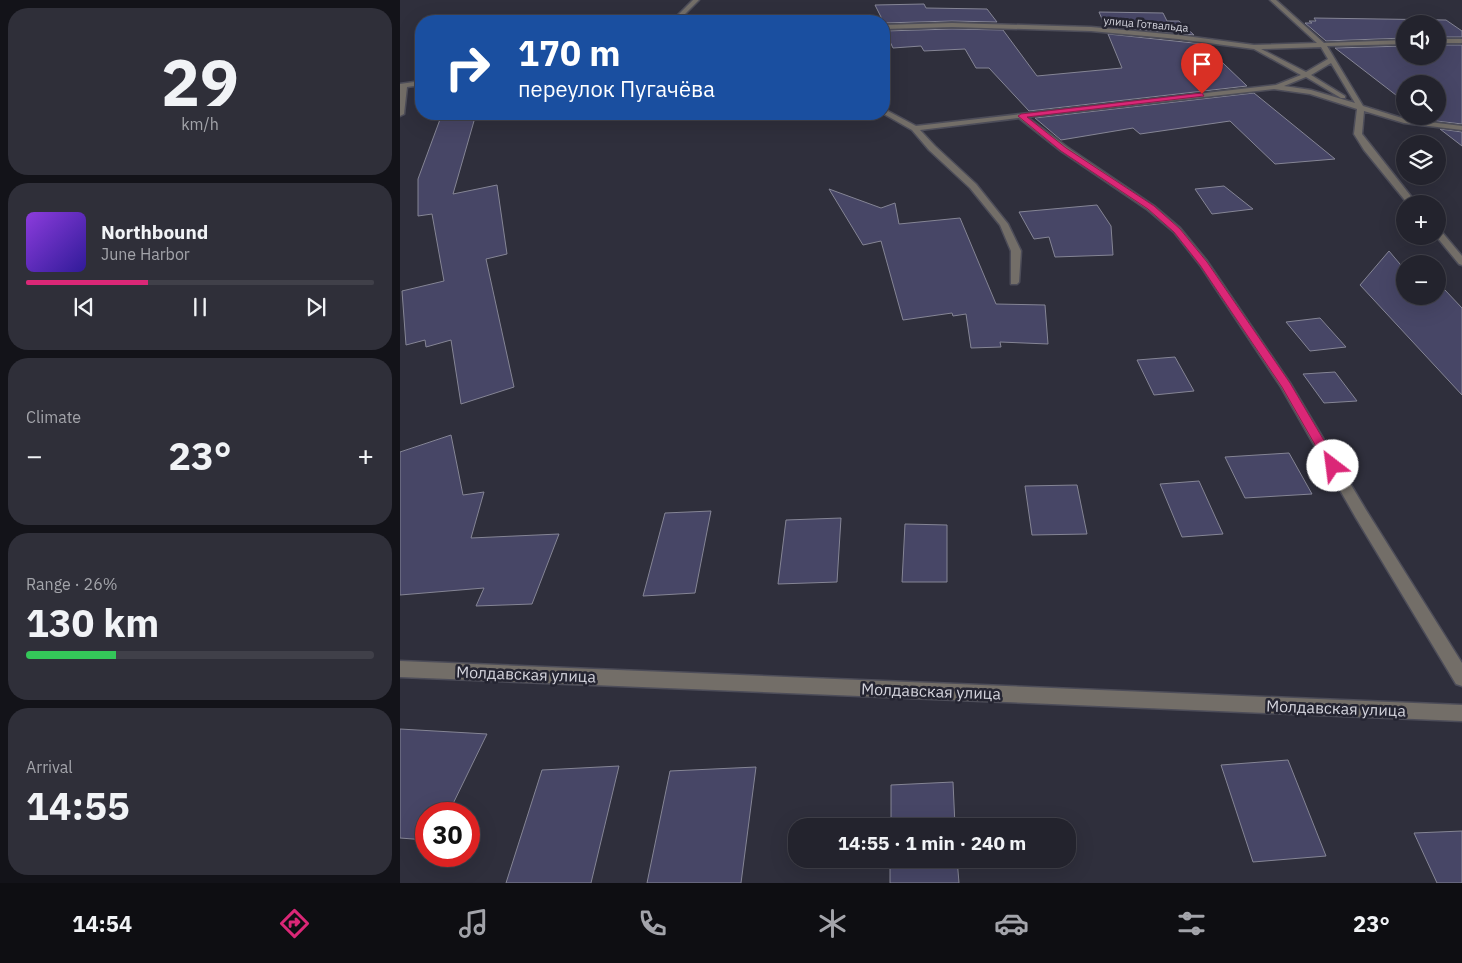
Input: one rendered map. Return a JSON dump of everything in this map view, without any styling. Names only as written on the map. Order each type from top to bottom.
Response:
[{"type":"street","points":[[681,15],[696,0]]},
{"type":"street","points":[[1273,0],[1323,45],[1362,108],[1358,134],[1367,148],[1406,195]]},
{"type":"street","name":"улица Готвальда","points":[[890,27],[952,25],[1091,29],[1178,37],[1254,47],[1396,42]]},
{"type":"street","points":[[1446,42],[1462,41]]},
{"type":"street","points":[[1254,47],[1305,74],[1362,108]]},
{"type":"street","points":[[915,128],[1274,87],[1297,80],[1331,60]]},
{"type":"street","points":[[400,114],[402,85],[415,84]]},
{"type":"street","points":[[1274,87],[1311,92],[1404,121],[1462,128]]},
{"type":"street","points":[[890,114],[915,128],[932,148],[972,186],[1004,224],[1016,251],[1014,282]]},
{"type":"street","points":[[1021,116],[1072,155],[1151,208],[1177,230],[1204,263],[1286,386],[1361,514],[1462,678]]},
{"type":"street","points":[[1446,243],[1462,262]]},
{"type":"street","name":"Молдавская улица","points":[[400,669],[1462,712]]},
{"type":"building","points":[[924,4],[926,8],[987,9],[997,22],[890,23],[890,15],[880,15],[875,5]]},
{"type":"building","points":[[1099,12],[1163,13],[1167,21],[1179,21],[1194,35],[1105,26]]},
{"type":"building","points":[[1314,18],[1396,19],[1396,38],[1326,41],[1305,23],[1316,21]]},
{"type":"building","points":[[1446,20],[1462,31],[1462,37],[1446,37]]},
{"type":"building","points":[[1003,30],[1037,76],[1122,68],[1108,34],[1203,44],[1247,86],[1029,111],[989,68],[976,68],[965,49],[924,51],[921,46],[893,48],[890,42],[890,31]]},
{"type":"building","points":[[1446,45],[1462,45],[1462,124],[1446,122],[1446,75],[1396,75],[1396,95],[1335,48],[1396,46],[1396,65],[1446,65]]},
{"type":"building","points":[[1254,93],[1335,159],[1275,164],[1230,121],[1140,134],[1133,128],[1061,140],[1035,118]]},
{"type":"building","points":[[440,120],[474,120],[453,194],[497,185],[507,254],[486,259],[514,387],[461,404],[451,340],[426,347],[425,340],[406,345],[402,291],[444,281],[432,214],[418,216],[418,179]]},
{"type":"building","points":[[1440,129],[1462,132],[1462,146]]},
{"type":"building","points":[[1224,186],[1253,209],[1212,214],[1195,189]]},
{"type":"building","points":[[829,189],[881,208],[895,203],[899,224],[960,218],[996,304],[1045,305],[1048,344],[1000,342],[1001,347],[971,348],[966,314],[953,316],[952,313],[903,320],[881,241],[863,245]]},
{"type":"building","points":[[1097,205],[1111,226],[1113,255],[1055,257],[1049,237],[1034,239],[1019,212]]},
{"type":"building","points":[[1389,251],[1396,259],[1396,305],[1446,305],[1446,291],[1462,308],[1462,395],[1360,285]]},
{"type":"building","points":[[1320,318],[1346,347],[1310,351],[1286,322]]},
{"type":"building","points":[[1175,357],[1194,391],[1154,395],[1137,360]]},
{"type":"building","points":[[1335,372],[1357,401],[1324,403],[1303,374]]},
{"type":"building","points":[[451,435],[463,495],[484,492],[471,538],[559,534],[532,604],[476,606],[484,588],[400,595],[400,452]]},
{"type":"building","points":[[1289,453],[1312,494],[1245,498],[1225,457]]},
{"type":"building","points":[[1199,481],[1223,534],[1182,537],[1160,484]]},
{"type":"building","points":[[1077,485],[1087,534],[1032,535],[1025,486]]},
{"type":"building","points":[[711,511],[695,593],[643,596],[665,513]]},
{"type":"building","points":[[841,518],[837,582],[778,584],[786,520]]},
{"type":"building","points":[[905,524],[947,525],[947,582],[902,582]]},
{"type":"building","points":[[400,729],[487,734],[454,802],[415,802],[415,839],[400,838]]},
{"type":"building","points":[[1288,760],[1326,856],[1253,862],[1221,765]]},
{"type":"building","points":[[619,766],[591,883],[506,883],[542,770]]},
{"type":"building","points":[[756,767],[741,883],[647,883],[670,771]]},
{"type":"building","points":[[953,782],[955,818],[891,818],[891,785]]},
{"type":"building","points":[[1462,831],[1462,883],[1437,883],[1414,833]]},
{"type":"building","points":[[890,868],[958,868],[959,883],[890,883]]},
{"type":"route","points":[[1202,94],[1021,116],[1110,182],[1151,208],[1177,230],[1204,263],[1286,386],[1333,466]]}]
